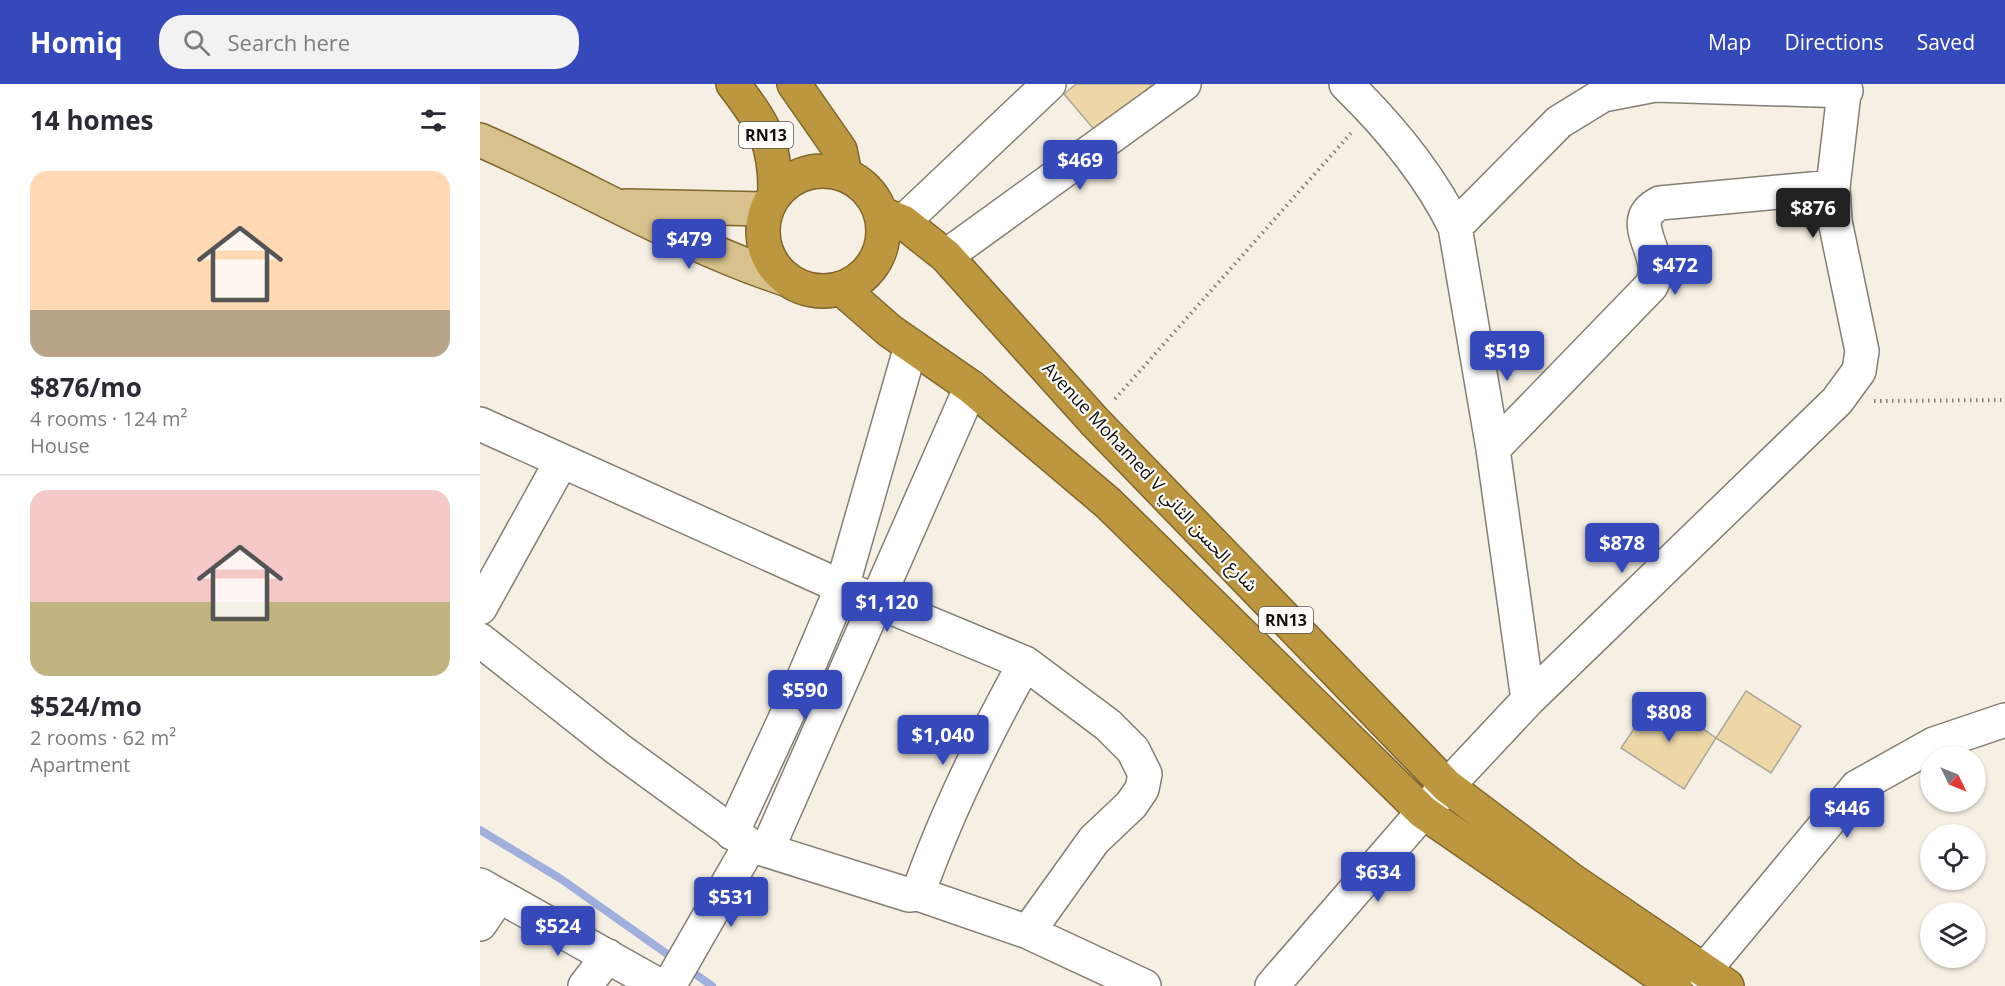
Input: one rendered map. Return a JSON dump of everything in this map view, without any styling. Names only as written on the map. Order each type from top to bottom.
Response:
[{"type":"highway","name":"RN13","points":[[732,84],[755,112],[772,146],[775,166],[771,202],[763,224],[765,247],[772,265],[785,279]]},
{"type":"highway","name":"RN13","points":[[794,84],[836,142],[840,150],[844,174]]},
{"type":"highway","points":[[771,202],[789,181],[806,173],[826,170],[844,174]]},
{"type":"highway","name":"Avenue Mohamed V شارع الحسن الثاني","points":[[844,174],[861,183],[893,218],[946,256],[1095,422],[1447,786],[1702,981]]},
{"type":"highway","points":[[785,279],[803,289],[822,292],[842,289],[858,281],[872,268],[880,252],[884,233],[893,218]]},
{"type":"highway","name":"RN13","points":[[842,289],[911,346],[971,387],[1108,503],[1423,813],[1702,981]]},
{"type":"main road","points":[[480,140],[737,263],[785,279]]},
{"type":"main road","points":[[615,206],[771,202]]},
{"type":"street","points":[[893,218],[1049,84]]},
{"type":"street","points":[[946,256],[1184,84]]},
{"type":"street","points":[[1346,84],[1372,109],[1442,200],[1455,227],[1493,449],[1528,700]]},
{"type":"street","points":[[1272,986],[1447,786],[1528,700],[1837,401],[1859,371],[1862,351],[1835,221],[1833,187],[1845,87],[1655,85],[1603,95],[1559,122],[1455,227]]},
{"type":"street","points":[[1493,449],[1651,286],[1656,278],[1656,264],[1644,228],[1643,218],[1648,208],[1660,203],[1833,187]]},
{"type":"street","points":[[750,843],[798,691],[842,587],[911,346]]},
{"type":"street","points":[[669,986],[832,705],[971,387]]},
{"type":"street","points":[[480,424],[842,587],[1025,663],[1108,725],[1133,750],[1145,774],[1142,789],[1131,805],[1094,840],[1028,932]]},
{"type":"street","points":[[480,608],[561,462]]},
{"type":"street","points":[[480,640],[618,749],[750,843],[909,895],[918,894],[1028,932],[1144,986]]},
{"type":"street","points":[[918,894],[945,823],[989,727],[1025,663]]},
{"type":"street","points":[[798,691],[832,705]]},
{"type":"street","points":[[1702,981],[1857,787],[1934,744],[2005,720]]},
{"type":"street","points":[[480,924],[489,890],[660,986]]},
{"type":"street","points":[[585,986],[608,956]]},
{"type":"path","points":[[1095,422],[1372,109]]},
{"type":"path","points":[[1837,401],[2005,400]]},
{"type":"building","points":[[1076,84],[1153,84],[1097,133],[1064,94]]},
{"type":"building","points":[[1746,691],[1801,726],[1771,773],[1716,738]]},
{"type":"building","points":[[1656,696],[1716,738],[1684,789],[1621,748]]},
{"type":"waterway","points":[[480,830],[561,879],[677,961]]},
{"type":"waterway","points":[[687,968],[712,986]]}]
